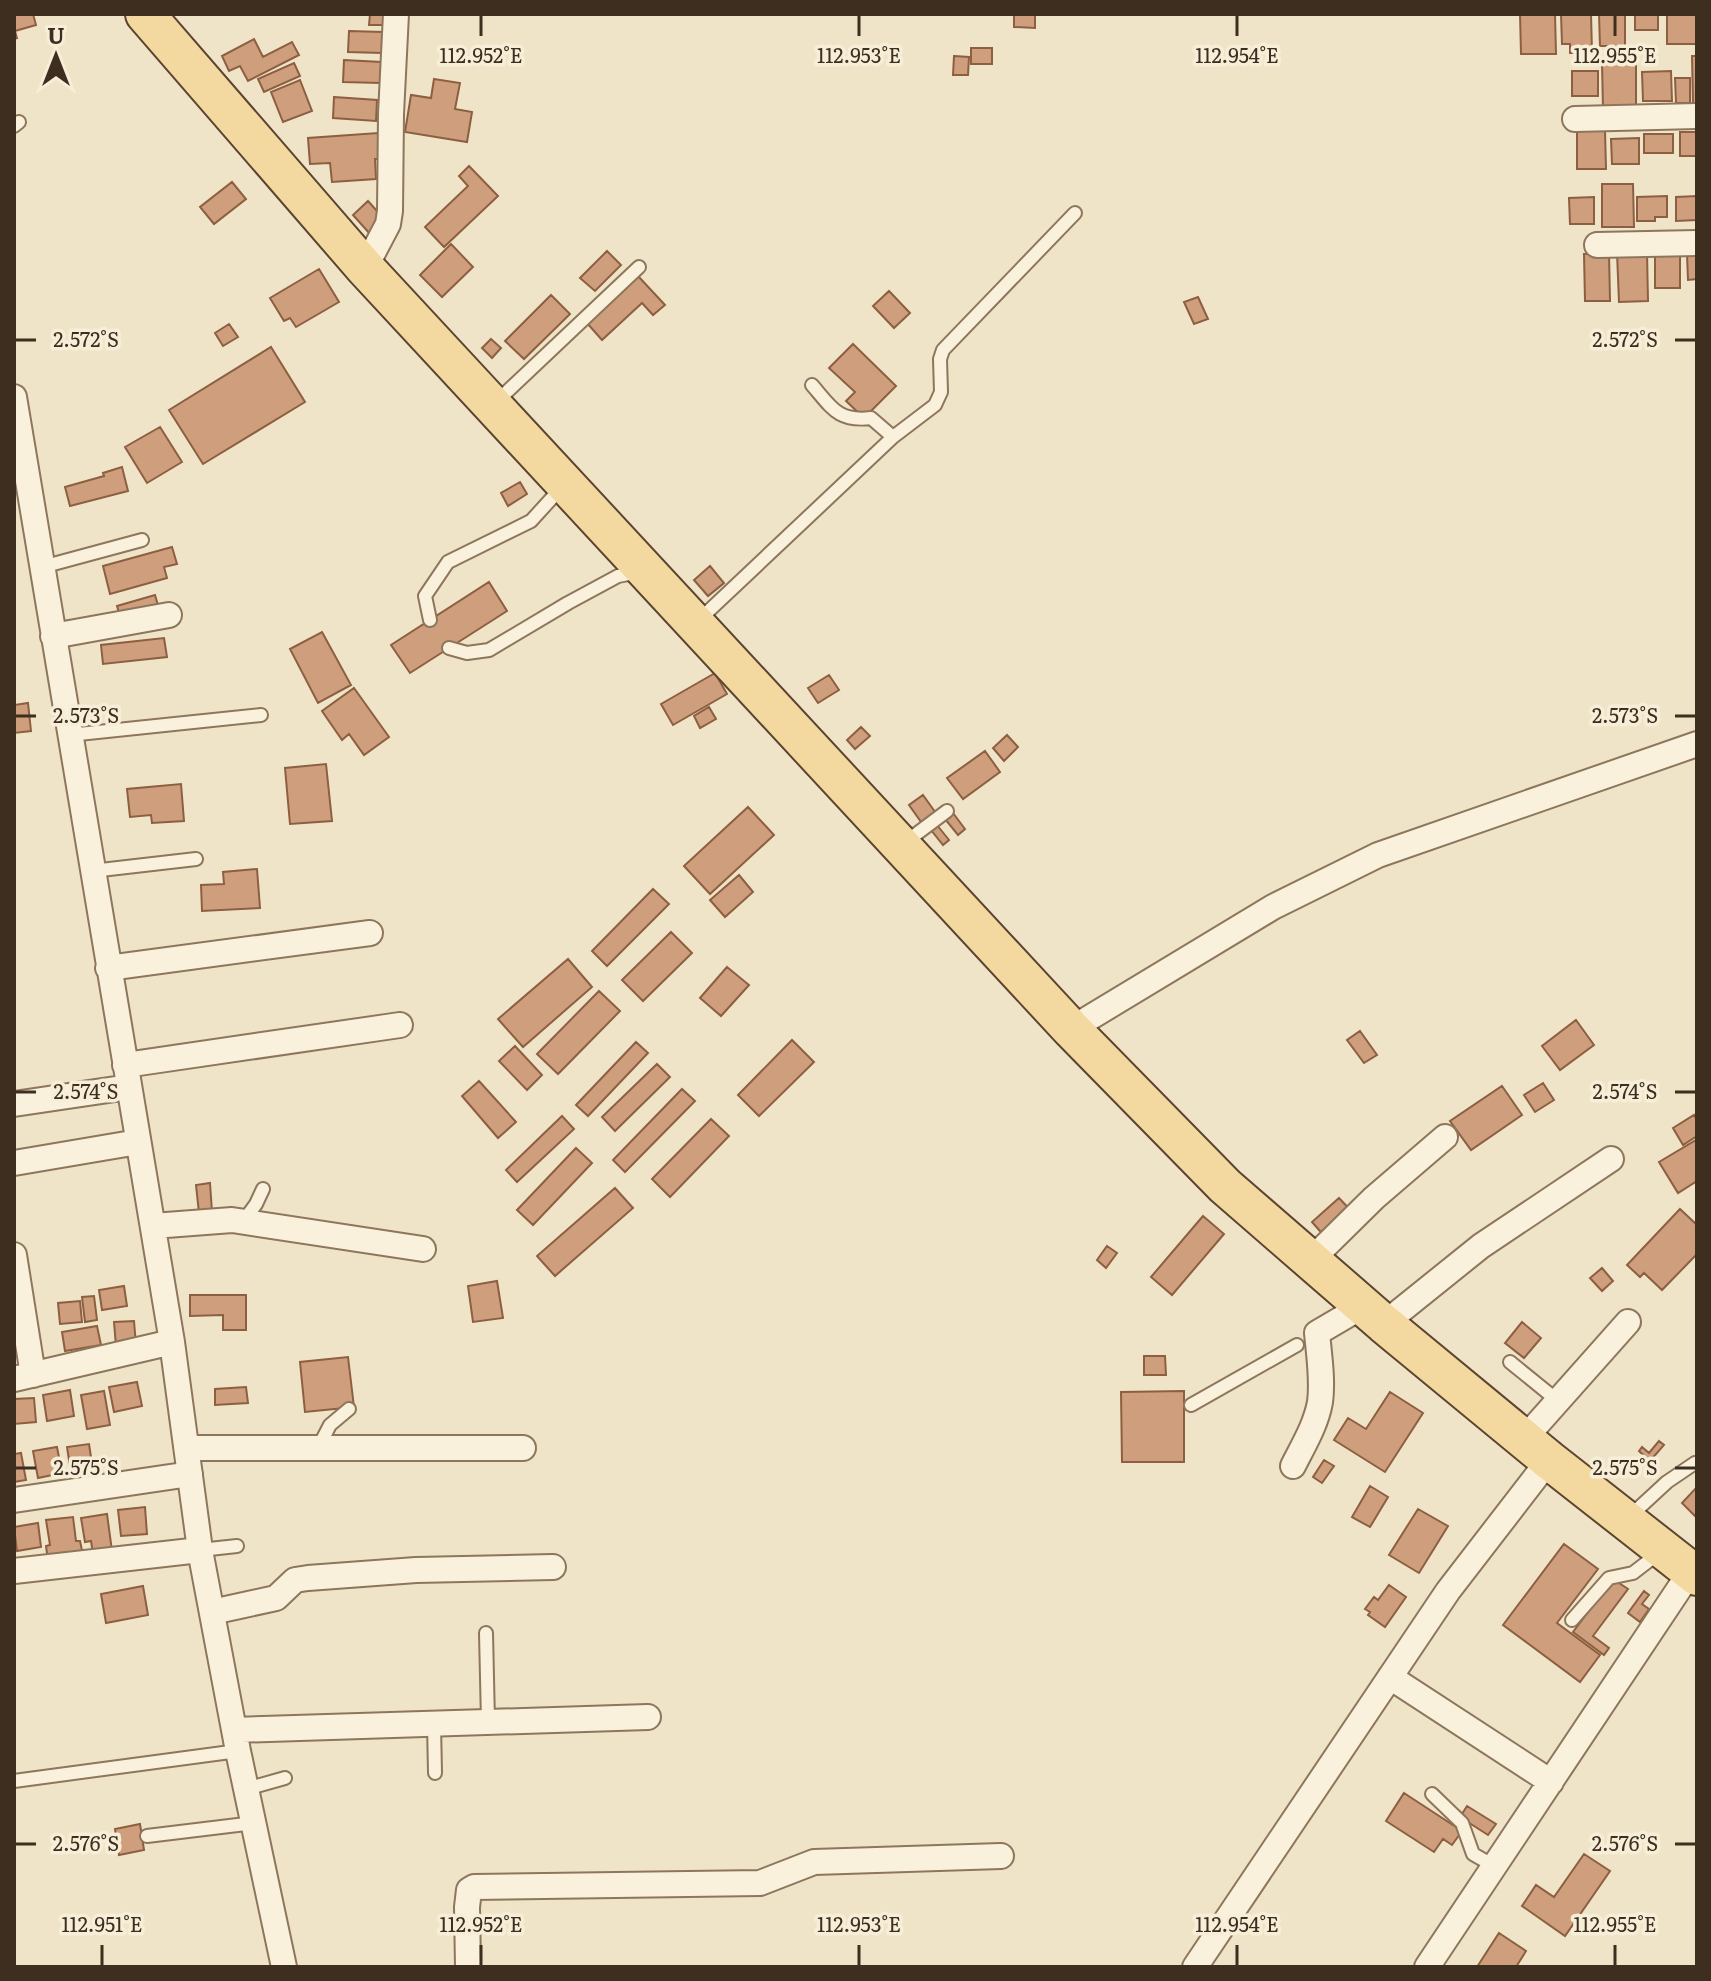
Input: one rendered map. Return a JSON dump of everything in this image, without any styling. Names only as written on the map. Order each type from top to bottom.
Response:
[{"type":"main road","points":[[145,14],[365,268],[1071,1029],[1225,1186],[1373,1315],[1536,1450],[1684,1566]]},
{"type":"street","points":[[365,268],[388,224],[390,211],[396,14]]},
{"type":"street","points":[[1575,119],[1697,116]]},
{"type":"street","points":[[1597,245],[1697,243]]},
{"type":"street","points":[[14,397],[172,1342],[200,1550],[236,1741],[284,1967]]},
{"type":"street","points":[[53,636],[169,615]]},
{"type":"street","points":[[1071,1029],[1273,907],[1378,855],[1697,744]]},
{"type":"street","points":[[108,968],[370,933]]},
{"type":"street","points":[[14,1104],[127,1076],[400,1025]]},
{"type":"street","points":[[1311,1260],[1374,1198],[1445,1137]]},
{"type":"street","points":[[14,1163],[138,1142]]},
{"type":"street","points":[[1293,1466],[1320,1403],[1321,1383],[1306,1340],[1373,1315],[1611,1159]]},
{"type":"street","points":[[153,1226],[218,1220],[243,1222],[423,1249]]},
{"type":"street","points":[[14,1255],[23,1377],[172,1342]]},
{"type":"street","points":[[1195,1967],[1448,1591],[1536,1450],[1558,1401],[1628,1322]]},
{"type":"street","points":[[187,1448],[523,1448]]},
{"type":"street","points":[[14,1500],[190,1474]]},
{"type":"street","points":[[14,1571],[200,1550]]},
{"type":"street","points":[[1427,1967],[1551,1782],[1684,1566]]},
{"type":"street","points":[[212,1612],[276,1598],[295,1580],[308,1578],[416,1570],[553,1567]]},
{"type":"street","points":[[1390,1677],[1551,1782]]},
{"type":"street","points":[[236,1741],[434,1724],[648,1717]]},
{"type":"street","points":[[468,1967],[468,1895],[469,1890],[483,1885],[760,1883],[814,1862],[1001,1856]]},
{"type":"lane","points":[[694,625],[893,437],[935,405],[941,392],[940,359],[943,350],[1075,213]]},
{"type":"lane","points":[[493,405],[639,267]]},
{"type":"lane","points":[[812,385],[837,414],[853,421],[871,418],[893,437]]},
{"type":"lane","points":[[430,620],[425,596],[448,562],[531,521],[566,483]]},
{"type":"lane","points":[[42,567],[142,540]]},
{"type":"lane","points":[[449,648],[467,653],[489,650],[618,576],[646,571]]},
{"type":"lane","points":[[69,735],[261,715]]},
{"type":"lane","points":[[900,846],[947,811]]},
{"type":"lane","points":[[92,871],[196,859]]},
{"type":"lane","points":[[243,1222],[263,1189]]},
{"type":"lane","points":[[1191,1405],[1306,1340]]},
{"type":"lane","points":[[1510,1362],[1558,1401]]},
{"type":"lane","points":[[318,1448],[330,1425],[349,1409]]},
{"type":"lane","points":[[1625,1520],[1667,1482],[1695,1463]]},
{"type":"lane","points":[[200,1550],[237,1546]]},
{"type":"lane","points":[[1572,1620],[1609,1578],[1684,1566]]},
{"type":"lane","points":[[486,1633],[488,1722]]},
{"type":"lane","points":[[434,1724],[435,1773]]},
{"type":"lane","points":[[14,1781],[236,1741]]},
{"type":"lane","points":[[246,1789],[285,1778]]},
{"type":"lane","points":[[1432,1794],[1462,1823],[1473,1854],[1494,1866]]},
{"type":"lane","points":[[147,1836],[254,1823]]},
{"type":"building","points":[[14,14],[33,14],[36,25],[15,31],[17,38],[14,39]]},
{"type":"building","points":[[370,14],[392,14],[392,25],[369,25]]},
{"type":"building","points":[[1014,14],[1035,14],[1035,28],[1014,27]]},
{"type":"building","points":[[1520,14],[1555,14],[1556,54],[1521,54]]},
{"type":"building","points":[[1561,14],[1591,14],[1592,52],[1570,53],[1570,44],[1562,44]]},
{"type":"building","points":[[1599,14],[1625,14],[1625,46],[1600,46]]},
{"type":"building","points":[[1635,14],[1658,14],[1658,30],[1635,30]]},
{"type":"building","points":[[1667,14],[1696,14],[1696,44],[1667,44]]},
{"type":"building","points":[[349,31],[383,32],[382,53],[348,52]]},
{"type":"building","points":[[254,39],[263,57],[292,42],[299,55],[248,81],[240,66],[229,71],[222,56]]},
{"type":"building","points":[[971,48],[992,48],[992,64],[971,64]]},
{"type":"building","points":[[954,56],[969,57],[968,75],[953,75]]},
{"type":"building","points":[[1692,56],[1697,56],[1697,104],[1693,104]]},
{"type":"building","points":[[344,60],[381,62],[380,83],[343,82]]},
{"type":"building","points":[[1636,62],[1636,109],[1603,109],[1602,63]]},
{"type":"building","points":[[294,63],[300,76],[264,92],[258,79]]},
{"type":"building","points":[[1572,71],[1598,71],[1598,96],[1572,96]]},
{"type":"building","points":[[1671,71],[1672,101],[1643,101],[1642,72]]},
{"type":"building","points":[[1675,78],[1690,78],[1690,103],[1676,103]]},
{"type":"building","points":[[434,79],[460,83],[455,109],[472,112],[467,142],[405,132],[411,95],[431,98]]},
{"type":"building","points":[[300,80],[312,111],[283,122],[271,92]]},
{"type":"building","points":[[334,97],[377,100],[376,121],[333,118]]},
{"type":"building","points":[[1577,130],[1605,130],[1606,169],[1577,169]]},
{"type":"building","points":[[1680,132],[1697,132],[1697,156],[1680,156]]},
{"type":"building","points":[[378,133],[380,159],[375,159],[376,179],[332,182],[330,163],[310,164],[308,138]]},
{"type":"building","points":[[1644,134],[1673,134],[1673,153],[1644,153]]},
{"type":"building","points":[[1639,138],[1639,164],[1612,164],[1611,139]]},
{"type":"building","points":[[469,166],[498,196],[444,247],[425,227],[468,186],[459,176]]},
{"type":"building","points":[[232,182],[246,199],[214,224],[200,207]]},
{"type":"building","points":[[1602,184],[1633,184],[1634,227],[1602,227]]},
{"type":"building","points":[[1667,196],[1667,217],[1637,221],[1637,197]]},
{"type":"building","points":[[1697,196],[1697,220],[1676,221],[1676,197]]},
{"type":"building","points":[[1594,197],[1594,224],[1570,224],[1569,198]]},
{"type":"building","points":[[368,201],[386,221],[371,235],[353,215]]},
{"type":"building","points":[[451,244],[473,267],[442,297],[420,275]]},
{"type":"building","points":[[607,251],[621,265],[595,291],[580,278]]},
{"type":"building","points":[[1647,252],[1648,301],[1619,302],[1617,253]]},
{"type":"building","points":[[1609,253],[1610,301],[1585,301],[1584,254]]},
{"type":"building","points":[[1687,254],[1697,254],[1697,279],[1688,280]]},
{"type":"building","points":[[1655,256],[1680,256],[1680,288],[1655,288]]},
{"type":"building","points":[[319,269],[339,302],[296,327],[290,318],[284,321],[270,298]]},
{"type":"building","points":[[638,276],[665,305],[653,315],[642,303],[602,340],[587,323]]},
{"type":"building","points":[[889,291],[910,313],[894,328],[873,306]]},
{"type":"building","points":[[551,295],[570,314],[524,359],[505,341]]},
{"type":"building","points":[[1198,297],[1208,319],[1194,324],[1184,302]]},
{"type":"building","points":[[229,324],[238,337],[223,346],[215,333]]},
{"type":"building","points":[[491,339],[501,348],[492,358],[482,348]]},
{"type":"building","points":[[853,344],[896,386],[864,418],[846,401],[855,392],[829,368]]},
{"type":"building","points":[[271,347],[305,402],[203,464],[169,410]]},
{"type":"building","points":[[160,427],[182,462],[147,483],[125,447]]},
{"type":"building","points":[[122,467],[128,491],[70,506],[65,487],[104,476],[103,473]]},
{"type":"building","points":[[520,482],[527,494],[508,506],[501,493]]},
{"type":"building","points":[[172,547],[177,564],[164,567],[167,578],[110,594],[103,566]]},
{"type":"building","points":[[710,566],[724,583],[708,596],[694,580]]},
{"type":"building","points":[[489,582],[507,611],[410,673],[391,645]]},
{"type":"building","points":[[155,595],[160,612],[122,623],[117,606]]},
{"type":"building","points":[[322,632],[351,685],[318,703],[290,649]]},
{"type":"building","points":[[164,638],[167,657],[103,664],[101,645]]},
{"type":"building","points":[[715,673],[727,694],[673,725],[661,704]]},
{"type":"building","points":[[829,675],[839,690],[818,703],[808,688]]},
{"type":"building","points":[[354,688],[389,737],[364,755],[349,734],[342,740],[322,711]]},
{"type":"building","points":[[28,703],[31,731],[14,733],[14,705]]},
{"type":"building","points":[[709,707],[716,719],[700,728],[694,716]]},
{"type":"building","points":[[861,727],[870,736],[855,749],[847,740]]},
{"type":"building","points":[[1007,735],[1018,747],[1004,761],[993,748]]},
{"type":"building","points":[[985,751],[1000,772],[963,799],[947,778]]},
{"type":"building","points":[[326,764],[332,821],[290,824],[285,768]]},
{"type":"building","points":[[181,784],[184,821],[152,823],[151,815],[130,817],[127,789]]},
{"type":"building","points":[[923,795],[938,816],[924,826],[909,805]]},
{"type":"building","points":[[748,807],[774,835],[710,894],[684,866]]},
{"type":"building","points":[[953,813],[965,829],[958,835],[945,819]]},
{"type":"building","points":[[937,825],[949,840],[943,845],[931,830]]},
{"type":"building","points":[[257,869],[260,908],[202,911],[201,885],[224,884],[223,872]]},
{"type":"building","points":[[739,875],[753,892],[725,917],[710,900]]},
{"type":"building","points":[[653,889],[669,904],[607,966],[592,951]]},
{"type":"building","points":[[671,932],[692,953],[643,1001],[622,980]]},
{"type":"building","points":[[568,959],[592,987],[523,1047],[498,1019]]},
{"type":"building","points":[[727,967],[749,985],[721,1016],[700,998]]},
{"type":"building","points":[[599,991],[620,1011],[558,1074],[537,1054]]},
{"type":"building","points":[[1576,1020],[1594,1045],[1560,1070],[1542,1046]]},
{"type":"building","points":[[1360,1031],[1377,1055],[1364,1063],[1347,1040]]},
{"type":"building","points":[[792,1040],[814,1062],[759,1116],[738,1095]]},
{"type":"building","points":[[636,1042],[648,1053],[588,1116],[576,1105]]},
{"type":"building","points":[[515,1046],[542,1075],[527,1090],[499,1061]]},
{"type":"building","points":[[657,1064],[670,1077],[615,1131],[602,1117]]},
{"type":"building","points":[[479,1081],[516,1122],[498,1138],[462,1096]]},
{"type":"building","points":[[1543,1083],[1554,1100],[1535,1112],[1524,1095]]},
{"type":"building","points":[[1502,1086],[1522,1115],[1471,1150],[1450,1121]]},
{"type":"building","points":[[682,1089],[695,1101],[625,1172],[613,1160]]},
{"type":"building","points":[[1694,1115],[1697,1136],[1683,1145],[1673,1128]]},
{"type":"building","points":[[562,1116],[574,1129],[517,1182],[506,1170]]},
{"type":"building","points":[[711,1119],[729,1136],[670,1197],[652,1179]]},
{"type":"building","points":[[1696,1140],[1697,1181],[1678,1193],[1659,1162]]},
{"type":"building","points":[[576,1148],[592,1163],[533,1225],[517,1210]]},
{"type":"building","points":[[210,1183],[212,1212],[199,1213],[196,1185]]},
{"type":"building","points":[[615,1188],[633,1208],[555,1276],[537,1256]]},
{"type":"building","points":[[1339,1198],[1355,1215],[1327,1239],[1312,1222]]},
{"type":"building","points":[[1680,1209],[1697,1225],[1697,1254],[1662,1290],[1644,1273],[1640,1277],[1627,1265]]},
{"type":"building","points":[[1203,1216],[1224,1234],[1172,1295],[1151,1277]]},
{"type":"building","points":[[1107,1246],[1117,1253],[1106,1268],[1097,1260]]},
{"type":"building","points":[[1602,1268],[1613,1281],[1602,1291],[1590,1278]]},
{"type":"building","points":[[497,1281],[503,1318],[473,1322],[468,1286]]},
{"type":"building","points":[[124,1286],[127,1306],[102,1310],[99,1290]]},
{"type":"building","points":[[190,1295],[246,1295],[246,1330],[223,1330],[223,1315],[190,1316]]},
{"type":"building","points":[[94,1296],[97,1320],[85,1322],[82,1297]]},
{"type":"building","points":[[80,1301],[82,1322],[60,1324],[58,1303]]},
{"type":"building","points":[[134,1321],[136,1345],[116,1346],[114,1322]]},
{"type":"building","points":[[1522,1322],[1541,1338],[1524,1358],[1505,1343]]},
{"type":"building","points":[[97,1326],[101,1345],[65,1351],[62,1332]]},
{"type":"building","points":[[1144,1356],[1165,1356],[1166,1375],[1144,1375]]},
{"type":"building","points":[[348,1357],[354,1407],[305,1412],[300,1362]]},
{"type":"building","points":[[137,1382],[142,1406],[114,1412],[109,1387]]},
{"type":"building","points":[[246,1387],[248,1403],[215,1405],[215,1389]]},
{"type":"building","points":[[70,1390],[74,1416],[47,1421],[43,1395]]},
{"type":"building","points":[[104,1391],[110,1425],[87,1429],[81,1395]]},
{"type":"building","points":[[1184,1391],[1184,1462],[1122,1462],[1121,1392]]},
{"type":"building","points":[[1390,1392],[1423,1413],[1385,1472],[1334,1440],[1348,1418],[1366,1429]]},
{"type":"building","points":[[34,1398],[36,1422],[14,1424],[14,1399]]},
{"type":"building","points":[[1659,1441],[1664,1445],[1650,1461],[1639,1451],[1642,1447],[1649,1453]]},
{"type":"building","points":[[89,1444],[93,1470],[71,1473],[67,1447]]},
{"type":"building","points":[[57,1447],[62,1473],[38,1478],[33,1451]]},
{"type":"building","points":[[21,1453],[26,1480],[14,1482],[14,1454]]},
{"type":"building","points":[[1324,1460],[1334,1466],[1322,1483],[1313,1477]]},
{"type":"building","points":[[1370,1486],[1388,1497],[1370,1527],[1352,1517]]},
{"type":"building","points":[[1697,1487],[1697,1514],[1695,1516],[1682,1503]]},
{"type":"building","points":[[145,1507],[147,1534],[121,1536],[118,1510]]},
{"type":"building","points":[[1418,1509],[1448,1526],[1419,1573],[1389,1555]]},
{"type":"building","points":[[107,1514],[112,1551],[93,1554],[91,1541],[85,1542],[81,1518]]},
{"type":"building","points":[[73,1517],[76,1541],[80,1541],[83,1555],[48,1561],[46,1546],[50,1545],[46,1520]]},
{"type":"building","points":[[38,1523],[41,1547],[17,1551],[14,1527]]},
{"type":"building","points":[[1564,1544],[1598,1569],[1557,1623],[1600,1655],[1580,1682],[1503,1625]]},
{"type":"building","points":[[1613,1579],[1628,1589],[1593,1636],[1609,1648],[1604,1655],[1573,1632]]},
{"type":"building","points":[[1389,1585],[1406,1597],[1385,1627],[1368,1615],[1370,1612],[1365,1609],[1374,1597],[1378,1600]]},
{"type":"building","points":[[143,1586],[148,1615],[106,1623],[101,1594]]},
{"type":"building","points":[[1644,1591],[1649,1595],[1642,1604],[1649,1609],[1640,1622],[1628,1613]]},
{"type":"building","points":[[1404,1793],[1462,1831],[1452,1845],[1443,1839],[1434,1852],[1386,1821]]},
{"type":"building","points":[[1467,1806],[1496,1824],[1488,1835],[1460,1817]]},
{"type":"building","points":[[140,1824],[144,1850],[119,1855],[115,1829]]},
{"type":"building","points":[[1584,1854],[1610,1871],[1565,1936],[1522,1906],[1536,1885],[1554,1897]]},
{"type":"building","points":[[1499,1933],[1526,1951],[1516,1967],[1477,1967]]}]
